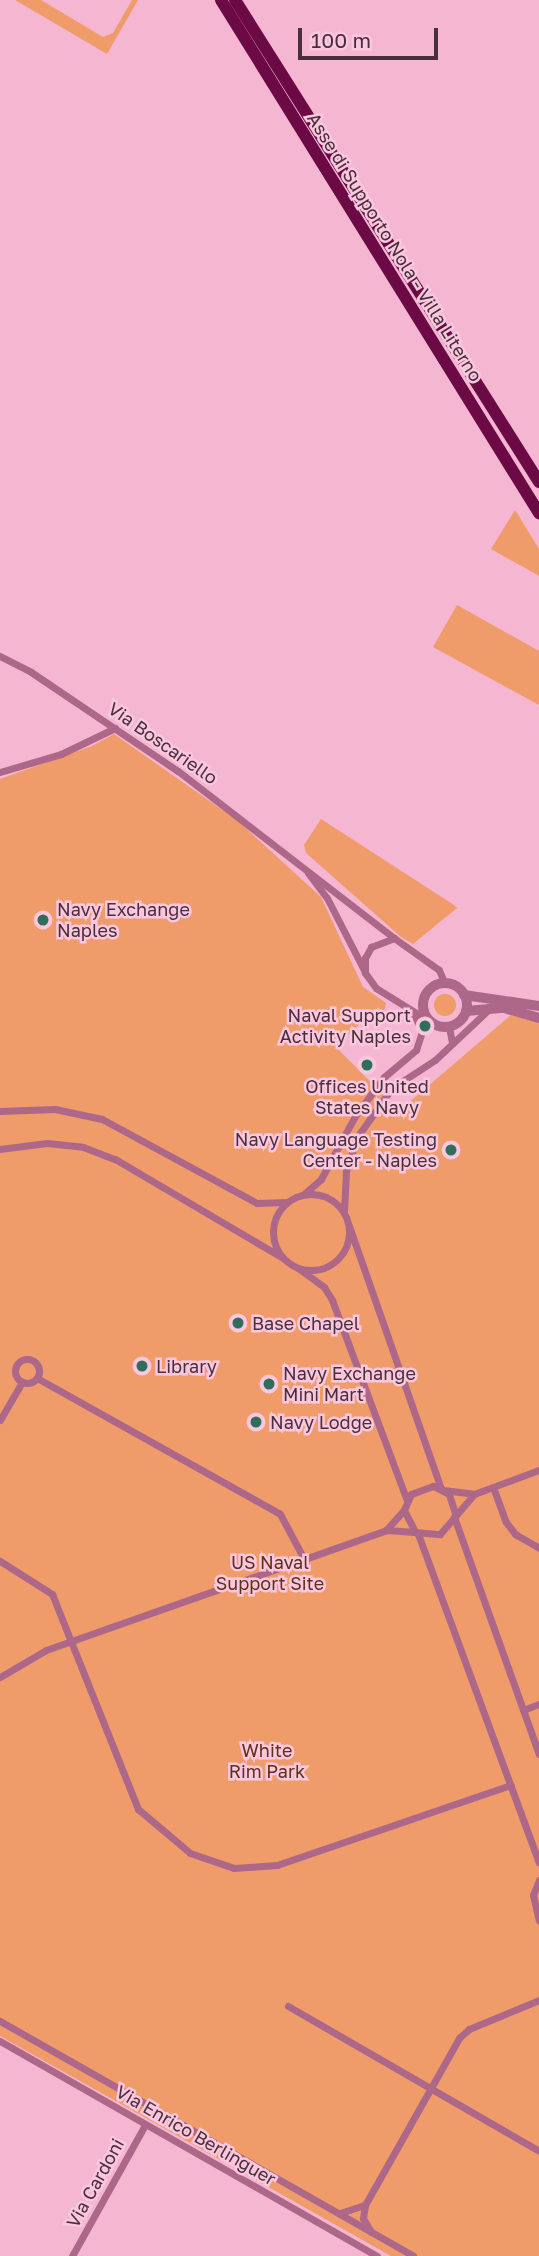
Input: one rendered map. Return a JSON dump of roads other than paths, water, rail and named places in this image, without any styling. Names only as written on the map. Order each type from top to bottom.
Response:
[{"type":"highway","name":"Asse di Supporto Nola - Villa Literno","points":[[221,0],[539,513]]},
{"type":"highway","name":"Asse di Supporto Nola - Villa Literno","points":[[235,0],[539,482]]},
{"type":"street","name":"Via Boscariello","points":[[0,656],[115,728],[302,864],[394,938],[439,970],[444,984]]},
{"type":"street","points":[[0,772],[61,754],[115,728]]},
{"type":"street","name":"Via Boscariello","points":[[302,864],[327,898],[365,973],[376,988],[429,1021]]},
{"type":"street","points":[[365,973],[371,947],[394,938]]},
{"type":"street","points":[[449,1027],[429,1021],[423,1009],[426,995],[444,984],[464,995],[539,1006]]},
{"type":"street","points":[[464,995],[466,1011]]},
{"type":"street","points":[[449,1027],[466,1011],[491,1008],[539,1018]]},
{"type":"street","points":[[491,1008],[435,1060],[392,1087],[357,1136],[346,1171],[344,1212],[539,1754]]},
{"type":"street","points":[[0,1111],[55,1109],[102,1119],[257,1203],[287,1202],[303,1195],[321,1179],[355,1116],[384,1077],[416,1051],[422,1032],[413,1012]]},
{"type":"street","points":[[449,1027],[452,1042]]},
{"type":"street","points":[[0,1149],[47,1143],[83,1147],[115,1159],[283,1258],[324,1287],[332,1300],[407,1501]]},
{"type":"street","points":[[303,1195],[326,1197],[344,1212]]},
{"type":"street","points":[[283,1258],[276,1247],[274,1223],[287,1202]]},
{"type":"street","points":[[298,1268],[320,1269],[340,1258],[349,1226]]},
{"type":"street","points":[[22,1382],[15,1370],[24,1359],[37,1364],[37,1378]]},
{"type":"street","points":[[0,1420],[22,1382],[37,1378],[280,1514],[304,1559]]},
{"type":"street","points":[[0,1677],[32,1656],[386,1530],[440,1534],[474,1494],[539,1470]]},
{"type":"street","points":[[493,1487],[506,1522],[515,1534],[539,1548]]},
{"type":"street","points":[[386,1530],[404,1510],[407,1501],[417,1489],[442,1489],[474,1494]]},
{"type":"street","points":[[404,1510],[416,1533],[539,1862]]},
{"type":"street","points":[[0,1561],[45,1586],[72,1641],[138,1809],[190,1853],[234,1868],[277,1865],[511,1785]]},
{"type":"street","points":[[523,1710],[539,1704]]},
{"type":"street","points":[[539,1880],[533,1895],[539,1920]]},
{"type":"street","points":[[372,2232],[363,2218],[365,2205],[459,2038],[469,2029],[539,2000]]},
{"type":"street","points":[[288,2006],[539,2151]]},
{"type":"street","points":[[0,2021],[413,2256]]},
{"type":"street","name":"Via Enrico Berlinguer","points":[[0,2041],[377,2256]]},
{"type":"street","name":"Via Cardoni","points":[[72,2256],[145,2125]]},
{"type":"street","points":[[337,2213],[365,2205]]},
{"type":"place","name":"Navy Exchange Naples","points":[[43,920]]},
{"type":"place","name":"Naval Support Activity Naples","points":[[425,1026]]},
{"type":"place","name":"Offices United States Navy","points":[[367,1065]]},
{"type":"place","name":"Navy Language Testing Center - Naples","points":[[451,1150]]},
{"type":"place","name":"Base Chapel","points":[[238,1323]]},
{"type":"place","name":"Library","points":[[142,1366]]},
{"type":"place","name":"Navy Exchange Mini Mart","points":[[269,1384]]},
{"type":"place","name":"Navy Lodge","points":[[256,1422]]},
{"type":"park label","name":"US Naval Support Site","points":[[270,1573]]},
{"type":"park label","name":"White Rim Park","points":[[267,1761]]}]
